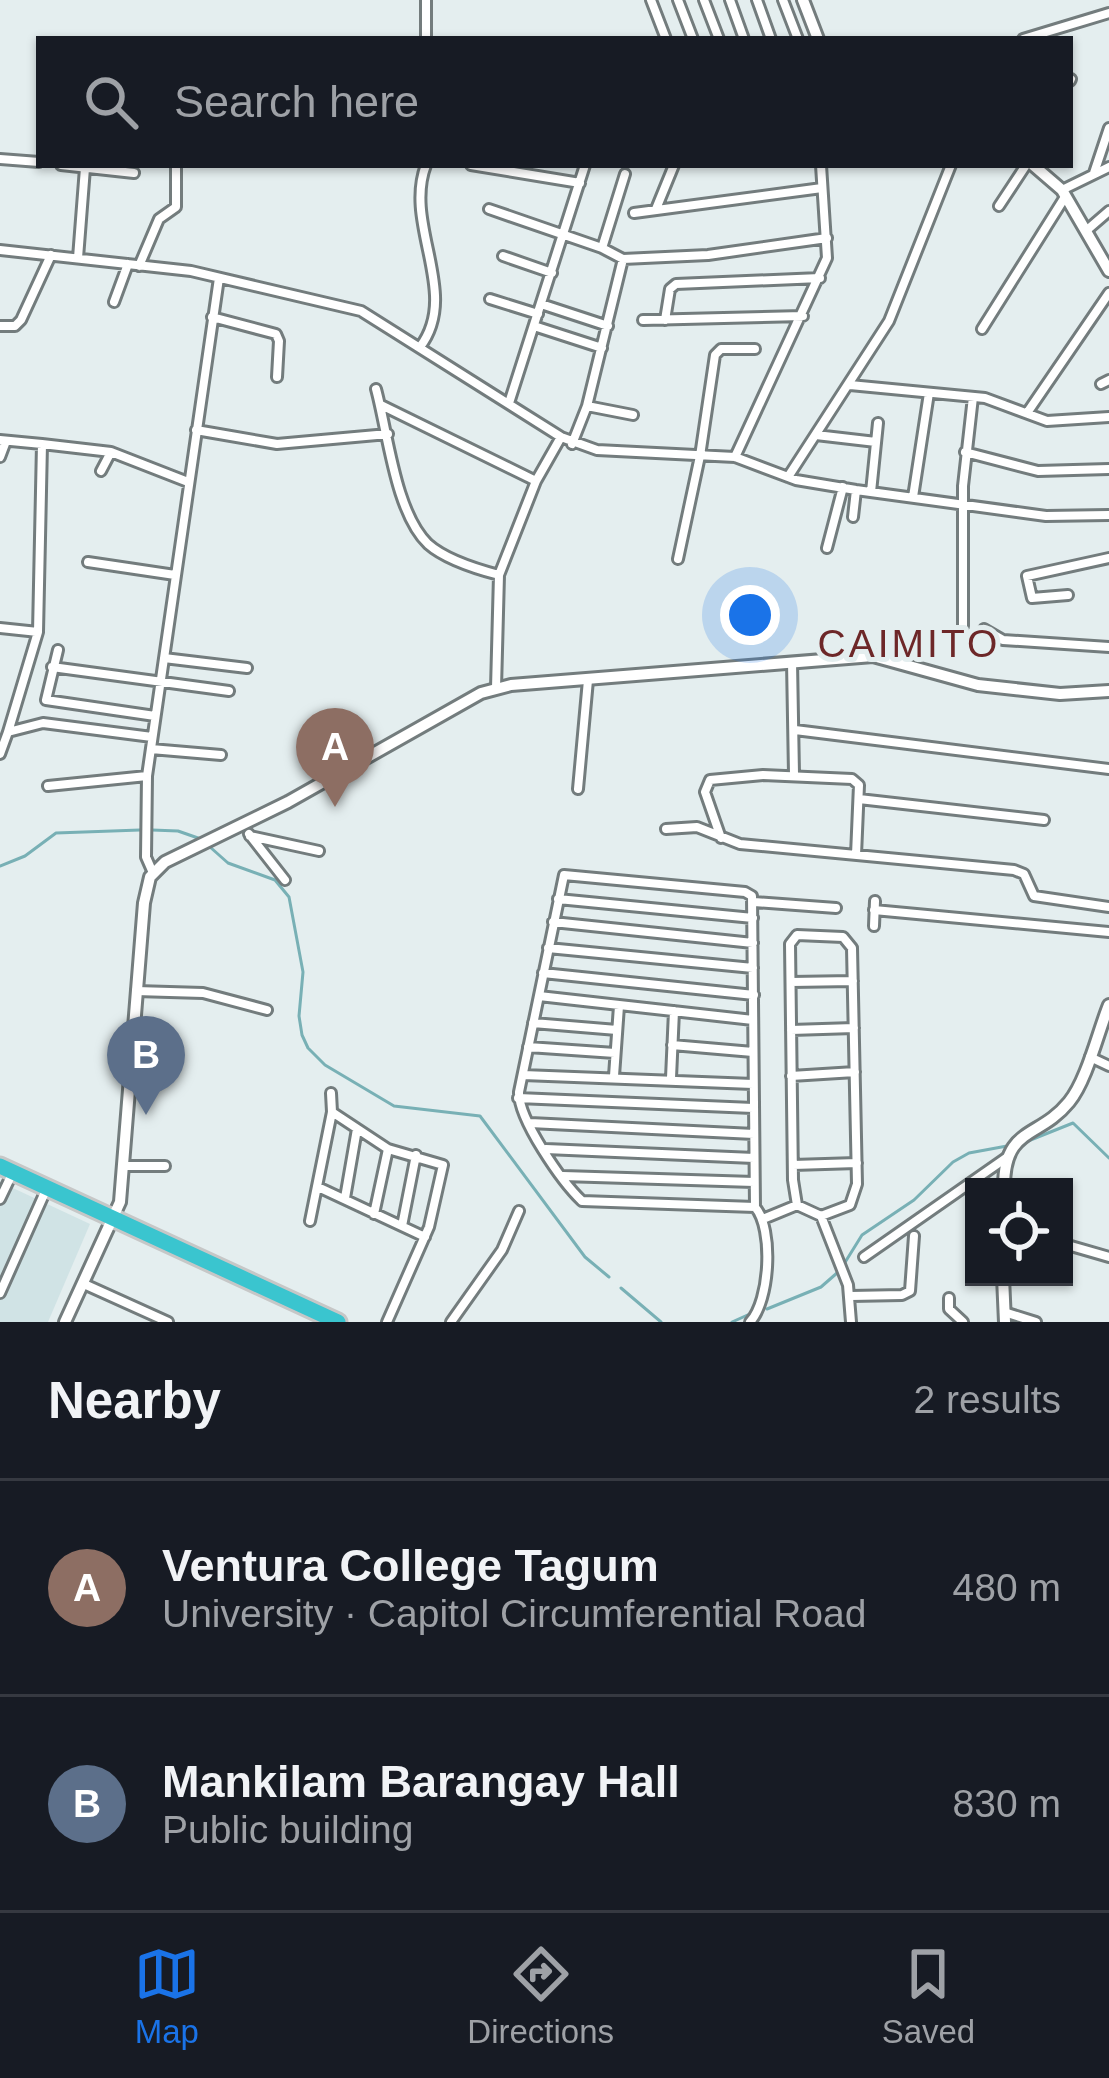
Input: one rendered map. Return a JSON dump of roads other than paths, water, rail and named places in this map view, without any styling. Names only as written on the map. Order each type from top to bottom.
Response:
[{"type":"highway","points":[[6,1169],[338,1322]]},
{"type":"main road","points":[[803,0],[817,36]]},
{"type":"main road","points":[[1036,168],[1064,193],[1109,272]]},
{"type":"main road","points":[[65,1322],[114,1219],[123,1166],[145,895],[153,873],[171,859],[246,830],[496,688],[873,656],[978,685],[1060,694],[1109,691]]},
{"type":"main road","points":[[1005,1178],[1006,1158],[1018,1140],[1069,1102],[1109,1005]]},
{"type":"main road","points":[[1003,1286],[1005,1317]]},
{"type":"street","points":[[426,0],[427,36]]},
{"type":"street","points":[[651,0],[665,36]]},
{"type":"street","points":[[678,0],[692,36]]},
{"type":"street","points":[[704,0],[718,36]]},
{"type":"street","points":[[730,0],[743,36]]},
{"type":"street","points":[[757,0],[770,36]]},
{"type":"street","points":[[783,0],[797,36]]},
{"type":"street","points":[[1034,36],[1109,13]]},
{"type":"street","points":[[1094,173],[1109,128]]},
{"type":"street","points":[[0,159],[36,163]]},
{"type":"street","points":[[982,329],[1064,193],[1109,166]]},
{"type":"street","points":[[78,259],[85,168],[134,173]]},
{"type":"street","points":[[114,302],[159,219],[176,207],[176,168]]},
{"type":"street","points":[[420,347],[435,323],[433,262],[420,212],[425,168]]},
{"type":"street","points":[[488,168],[580,183]]},
{"type":"street","points":[[509,403],[584,168]]},
{"type":"street","points":[[655,210],[673,168]]},
{"type":"street","points":[[735,457],[827,259],[821,168]]},
{"type":"street","points":[[788,477],[895,310],[950,168]]},
{"type":"street","points":[[999,206],[1032,168]]},
{"type":"street","points":[[602,248],[625,174]]},
{"type":"street","points":[[634,212],[822,188]]},
{"type":"street","points":[[489,209],[623,259],[733,252],[827,238]]},
{"type":"street","points":[[1087,230],[1109,212]]},
{"type":"street","points":[[0,250],[219,278],[361,311],[572,444],[597,450],[735,457],[788,477],[856,490],[1046,516],[1109,514]]},
{"type":"street","points":[[0,326],[15,326],[22,320],[51,256]]},
{"type":"street","points":[[502,256],[552,273]]},
{"type":"street","points":[[572,444],[623,259]]},
{"type":"street","points":[[153,873],[146,856],[147,776],[219,278]]},
{"type":"street","points":[[664,320],[671,286],[676,284],[820,278]]},
{"type":"street","points":[[1027,413],[1109,293]]},
{"type":"street","points":[[490,298],[608,326]]},
{"type":"street","points":[[643,320],[803,316]]},
{"type":"street","points":[[212,317],[276,334],[277,376]]},
{"type":"street","points":[[534,326],[602,348]]},
{"type":"street","points":[[678,559],[716,352],[755,349]]},
{"type":"street","points":[[850,385],[998,401],[1047,421],[1109,418]]},
{"type":"street","points":[[376,389],[405,506],[424,540],[465,564],[499,575]]},
{"type":"street","points":[[913,497],[929,392]]},
{"type":"street","points":[[963,626],[962,502],[973,397]]},
{"type":"street","points":[[381,405],[536,481]]},
{"type":"street","points":[[586,406],[633,416]]},
{"type":"street","points":[[871,492],[878,423]]},
{"type":"street","points":[[196,430],[278,444],[388,434]]},
{"type":"street","points":[[816,435],[876,442]]},
{"type":"street","points":[[496,688],[499,575],[536,481],[561,437]]},
{"type":"street","points":[[0,457],[3,441],[110,452],[188,482]]},
{"type":"street","points":[[0,754],[38,632],[42,444]]},
{"type":"street","points":[[101,471],[110,452]]},
{"type":"street","points":[[965,452],[1038,471],[1109,470]]},
{"type":"street","points":[[827,548],[843,487]]},
{"type":"street","points":[[853,518],[856,490]]},
{"type":"street","points":[[1068,595],[1032,598],[1027,576],[1109,558]]},
{"type":"street","points":[[88,562],[175,575]]},
{"type":"street","points":[[0,628],[38,632]]},
{"type":"street","points":[[984,629],[1010,641],[1109,646]]},
{"type":"street","points":[[58,650],[45,695],[48,701],[155,716]]},
{"type":"street","points":[[164,658],[247,668]]},
{"type":"street","points":[[792,662],[794,775]]},
{"type":"street","points":[[206,688],[209,665]]},
{"type":"street","points":[[52,668],[229,691]]},
{"type":"street","points":[[578,789],[588,680]]},
{"type":"street","points":[[8,732],[43,723],[152,737]]},
{"type":"street","points":[[795,730],[1109,769]]},
{"type":"street","points":[[151,749],[221,755]]},
{"type":"street","points":[[721,839],[705,792],[707,782],[794,775],[856,780],[856,856]]},
{"type":"street","points":[[48,786],[147,776]]},
{"type":"street","points":[[859,799],[1044,820]]},
{"type":"street","points":[[666,829],[697,826],[721,839],[1014,870],[1024,874],[1034,896],[1109,907]]},
{"type":"street","points":[[246,830],[319,851]]},
{"type":"street","points":[[246,830],[285,880]]},
{"type":"street","points":[[754,1207],[586,1202],[561,1176],[529,1124],[518,1098],[562,877],[570,873],[745,892],[754,902],[836,908]]},
{"type":"street","points":[[558,899],[753,919]]},
{"type":"street","points":[[749,1322],[763,1302],[763,1219],[754,1207],[754,902]]},
{"type":"street","points":[[874,926],[874,906],[1109,932]]},
{"type":"street","points":[[553,922],[753,943]]},
{"type":"street","points":[[763,1219],[797,1205],[821,1216],[853,1201],[857,1163],[852,947],[848,939],[801,934],[791,939],[797,1205]]},
{"type":"street","points":[[548,948],[753,968]]},
{"type":"street","points":[[543,973],[754,995]]},
{"type":"street","points":[[791,982],[853,981]]},
{"type":"street","points":[[136,991],[202,994],[267,1010]]},
{"type":"street","points":[[539,996],[754,1020]]},
{"type":"street","points":[[614,1076],[619,1006]]},
{"type":"street","points":[[670,1078],[674,1011]]},
{"type":"street","points":[[533,1023],[617,1030]]},
{"type":"street","points":[[791,1030],[854,1028]]},
{"type":"street","points":[[672,1045],[754,1052]]},
{"type":"street","points":[[528,1047],[615,1053]]},
{"type":"street","points":[[1089,1057],[1109,1066]]},
{"type":"street","points":[[791,1076],[855,1072]]},
{"type":"street","points":[[523,1075],[753,1084]]},
{"type":"street","points":[[310,1221],[332,1112],[331,1094]]},
{"type":"street","points":[[518,1098],[753,1108]]},
{"type":"street","points":[[332,1112],[388,1149],[442,1165],[424,1237],[387,1322]]},
{"type":"street","points":[[529,1124],[754,1133]]},
{"type":"street","points":[[345,1199],[357,1129]]},
{"type":"street","points":[[374,1214],[388,1149]]},
{"type":"street","points":[[544,1149],[754,1158]]},
{"type":"street","points":[[402,1226],[416,1155]]},
{"type":"street","points":[[864,1257],[1006,1158]]},
{"type":"street","points":[[793,1165],[857,1163]]},
{"type":"street","points":[[123,1166],[165,1166]]},
{"type":"street","points":[[0,1199],[6,1169]]},
{"type":"street","points":[[561,1176],[754,1182]]},
{"type":"street","points":[[318,1187],[424,1237]]},
{"type":"street","points":[[0,1293],[47,1188]]},
{"type":"street","points":[[451,1322],[502,1250],[519,1211]]},
{"type":"street","points":[[821,1216],[851,1296],[850,1322]]},
{"type":"street","points":[[851,1296],[910,1291],[914,1237]]},
{"type":"street","points":[[1073,1246],[1109,1256]]},
{"type":"street","points":[[84,1284],[168,1322]]},
{"type":"street","points":[[949,1298],[950,1309],[962,1322]]},
{"type":"street","points":[[1005,1317],[1036,1322]]},
{"type":"waterway","points":[[0,866],[25,856],[56,833],[140,830]]},
{"type":"waterway","points":[[152,830],[198,838]]},
{"type":"waterway","points":[[210,847],[228,863],[275,880],[289,897],[303,972],[299,1016],[308,1048],[325,1065],[394,1106],[480,1116],[585,1257],[609,1277]]},
{"type":"waterway","points":[[1028,1141],[1073,1123],[1109,1158]]},
{"type":"waterway","points":[[844,1264],[862,1235],[914,1200],[953,1162],[969,1153],[1007,1146]]},
{"type":"waterway","points":[[767,1309],[821,1287],[837,1273]]},
{"type":"waterway","points":[[621,1288],[661,1322]]},
{"type":"waterway","points":[[732,1322],[752,1313]]},
{"type":"place","name":"Ventura College Tagum","points":[[335,807]]},
{"type":"place","name":"Mankilam Barangay Hall","points":[[146,1115]]},
{"type":"district","name":"CAIMITO","points":[[909,643]]}]
